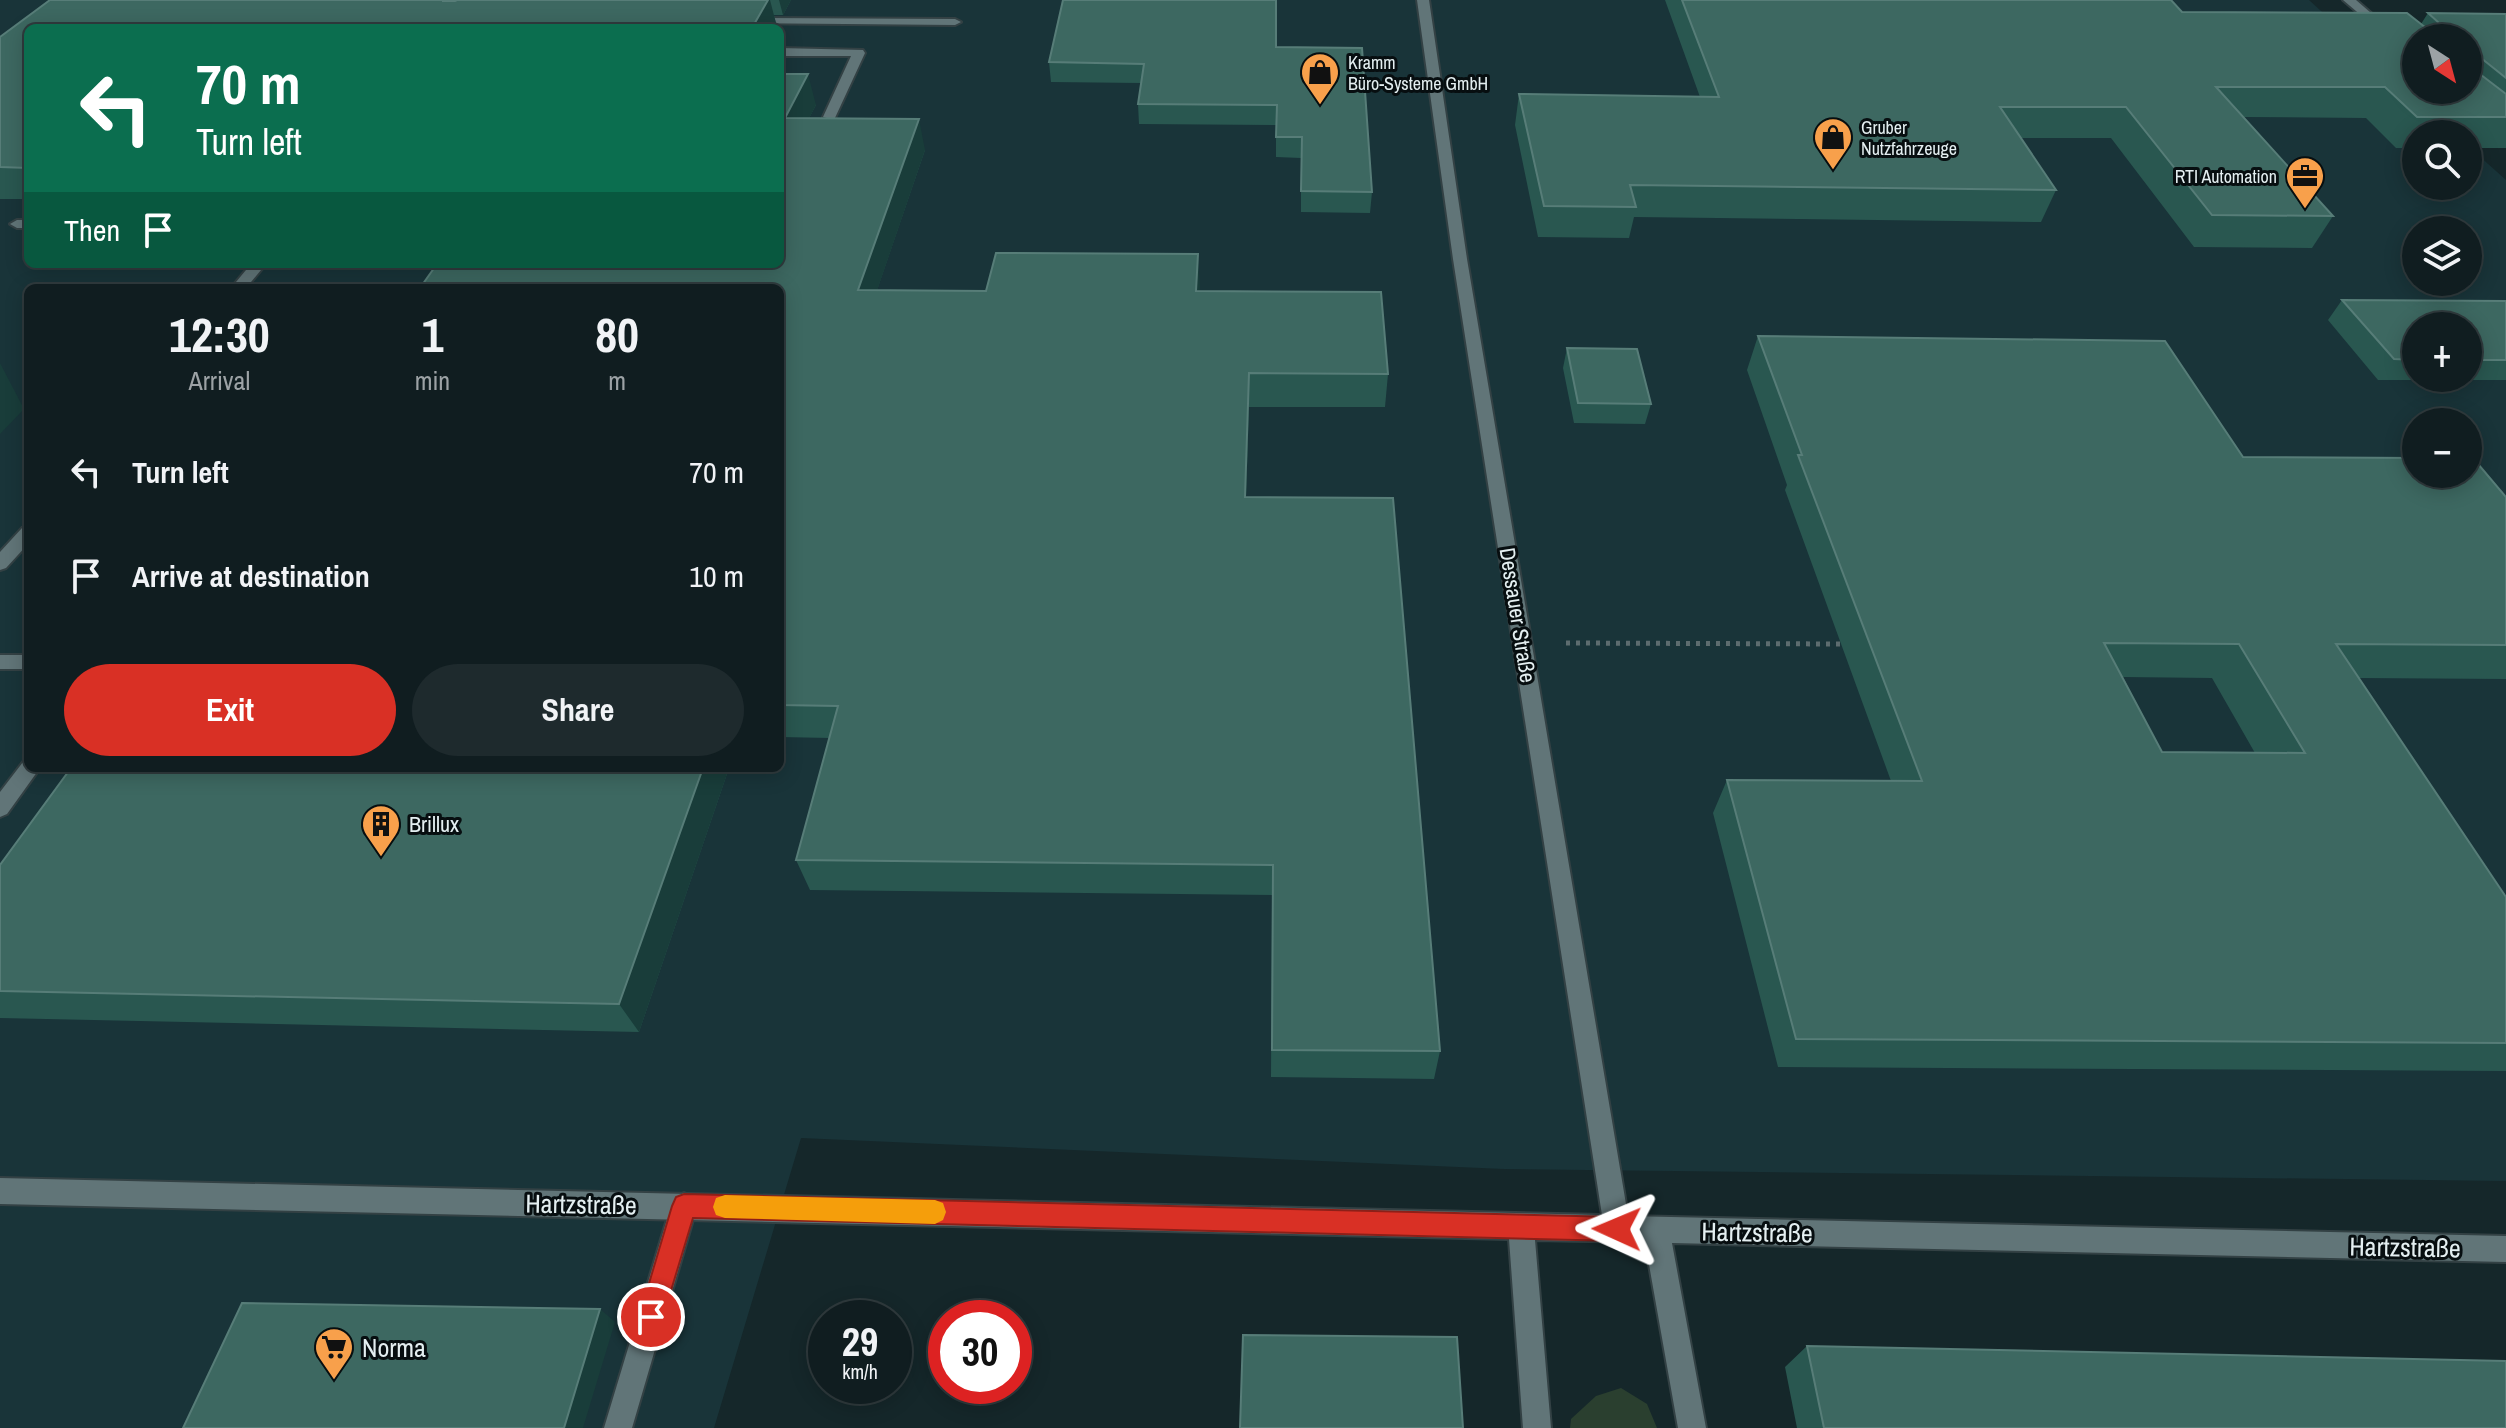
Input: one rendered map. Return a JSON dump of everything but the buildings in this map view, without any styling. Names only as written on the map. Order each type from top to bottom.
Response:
[{"type":"street","name":"Dessauer Straße","points":[[1423,0],[1446,170],[1617,1229]]},
{"type":"street","points":[[2349,0],[2402,46]]},
{"type":"street","points":[[736,21],[955,22]]},
{"type":"street","points":[[784,52],[859,53],[829,117]]},
{"type":"street","points":[[242,284],[256,268]]},
{"type":"street","points":[[0,564],[24,537]]},
{"type":"street","points":[[0,662],[24,662]]},
{"type":"street","points":[[0,808],[27,772]]},
{"type":"street","name":"Hartzstraße","points":[[0,1191],[2506,1249]]},
{"type":"street","points":[[618,1428],[684,1206]]},
{"type":"street","points":[[1521,1226],[1537,1428]]},
{"type":"street","points":[[1656,1230],[1692,1428]]},
{"type":"path","points":[[1522,643],[1841,644]]},
{"type":"shaded area","points":[[0,0],[2309,0],[2402,85],[2402,104],[2422,104],[2440,120],[2402,120],[2402,200],[2482,200],[2482,159],[2506,180],[2506,1181],[1504,1169],[801,1138],[714,1428],[0,1428]]},
{"type":"green space","points":[[1621,1388],[1647,1404],[1657,1428],[1570,1428],[1571,1419],[1596,1396]]},
{"type":"slow traffic","points":[[725,1207],[935,1212]]},
{"type":"place","name":"Kramm Büro-Systeme GmbH","points":[[1320,106]]},
{"type":"place","name":"Gruber Nutzfahrzeuge","points":[[1833,171]]},
{"type":"place","name":"RTI Automation","points":[[2305,210]]},
{"type":"place","name":"Brillux","points":[[381,858]]},
{"type":"place","name":"Norma","points":[[334,1381]]},
{"type":"route","points":[[651,1317],[684,1206],[1617,1229]]}]
